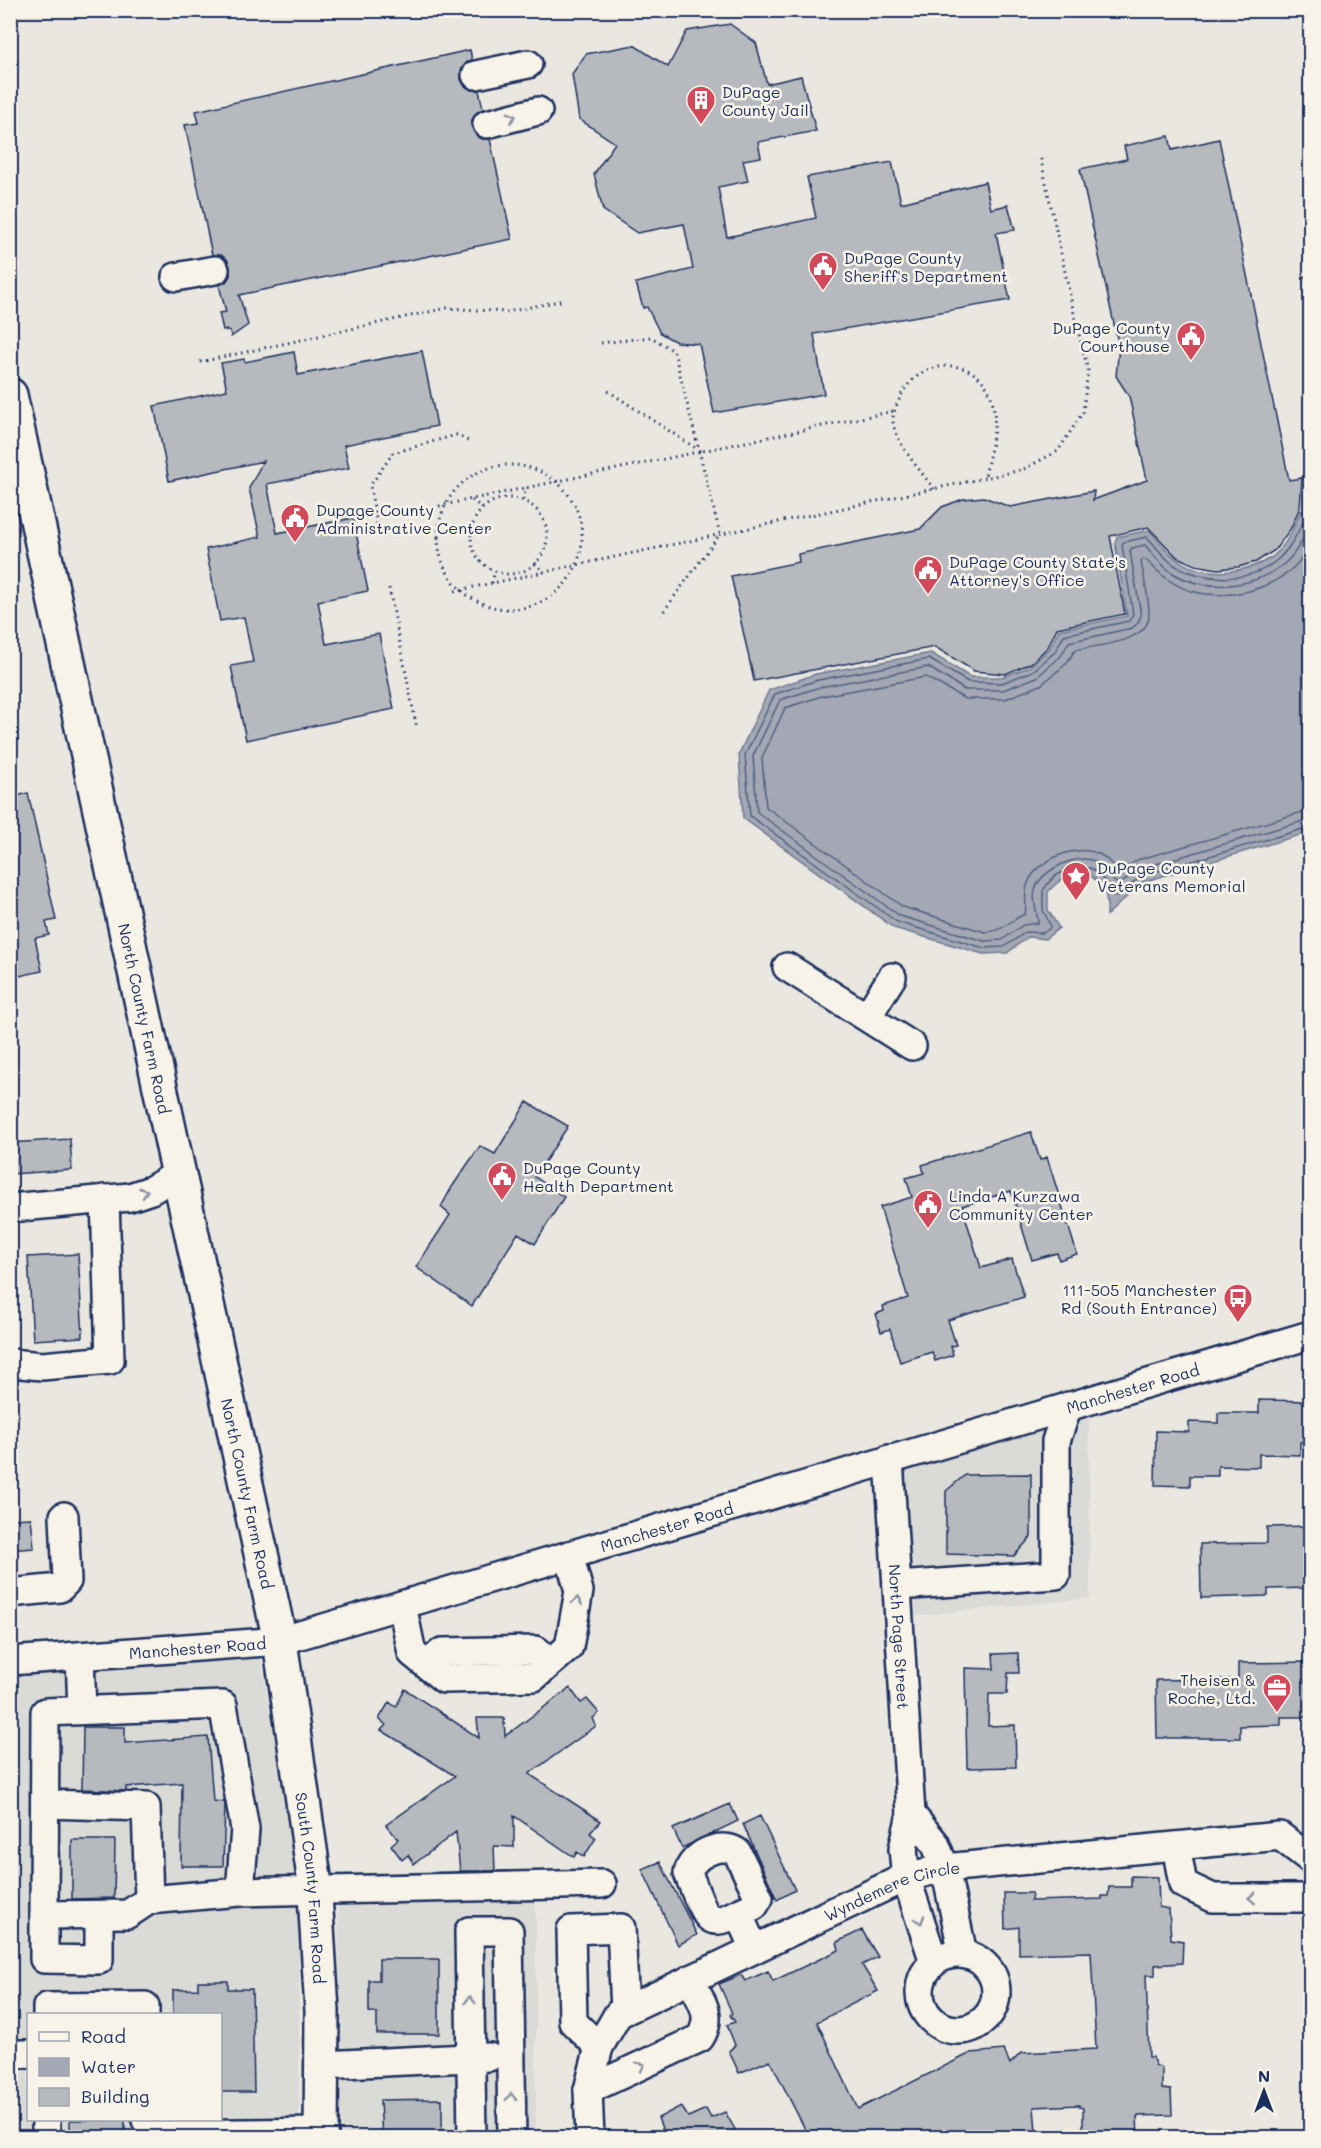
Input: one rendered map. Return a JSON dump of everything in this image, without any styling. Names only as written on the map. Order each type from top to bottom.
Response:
[{"type":"main road","name":"North County Farm Road","points":[[10,395],[280,1641]]},
{"type":"main road","name":"South County Farm Road","points":[[280,1641],[315,1889],[322,2011],[321,2135]]},
{"type":"street","points":[[476,75],[528,64]]},
{"type":"street","points":[[487,124],[538,111]]},
{"type":"street","points":[[176,277],[215,270]]},
{"type":"street","points":[[787,967],[912,1046]]},
{"type":"street","points":[[867,1017],[892,977]]},
{"type":"street","points":[[10,1208],[130,1197],[151,1191],[180,1173]]},
{"type":"street","points":[[10,1363],[42,1366],[110,1360],[105,1199]]},
{"type":"street","name":"Manchester Road","points":[[10,1661],[280,1641],[1311,1335]]},
{"type":"street","points":[[897,1586],[1056,1575],[1056,1441],[1068,1406]]},
{"type":"street","points":[[1030,1418],[1043,1427],[1056,1441]]},
{"type":"street","name":"North Page Street","points":[[889,1459],[911,1814],[903,1849],[906,1877],[934,1962]]},
{"type":"street","points":[[10,1593],[60,1588],[67,1581],[64,1516]]},
{"type":"street","points":[[402,1605],[419,1659],[442,1652],[536,1650],[560,1655],[579,1591],[569,1555]]},
{"type":"street","points":[[81,1656],[82,1710]]},
{"type":"street","points":[[99,1915],[99,1960],[44,1959],[45,1712],[223,1705],[245,1829],[240,1892]]},
{"type":"street","points":[[45,1804],[146,1807],[149,1900]]},
{"type":"street","points":[[911,1814],[934,1844],[945,1868],[963,1954]]},
{"type":"street","name":"Wyndemere Circle","points":[[590,2138],[588,2090],[599,2047],[618,2014],[906,1877],[945,1868],[1280,1836],[1311,1858]]},
{"type":"street","points":[[1176,1846],[1183,1884],[1213,1898],[1311,1898]]},
{"type":"street","points":[[44,1915],[128,1914],[149,1900],[240,1892],[602,1884]]},
{"type":"street","points":[[738,1913],[754,1949]]},
{"type":"street","points":[[599,2047],[573,2022],[571,1930],[621,1928],[625,2010]]},
{"type":"street","points":[[472,2138],[469,1931],[509,1931],[512,2138]]},
{"type":"street","points":[[963,1954],[977,1958],[989,1968],[996,1981],[997,1996],[992,2011],[983,2023],[969,2030],[954,2031],[939,2026],[928,2016],[921,2003],[919,1988],[924,1973],[934,1962],[947,1955],[963,1954]]},
{"type":"street","points":[[588,2090],[700,2037],[707,2027],[707,2012],[690,1980]]},
{"type":"street","points":[[47,2013],[47,2007],[145,2006],[145,2013]]},
{"type":"street","points":[[10,2054],[27,2054]]},
{"type":"street","points":[[322,2065],[511,2056]]},
{"type":"street","points":[[46,2121],[46,2138]]},
{"type":"street","points":[[147,2121],[161,2134],[321,2135]]},
{"type":"path","points":[[455,591],[517,575],[578,565],[1022,470],[1058,451],[1083,412],[1088,370],[1040,155]]},
{"type":"path","points":[[1311,272],[1305,277],[1311,290]]},
{"type":"path","points":[[200,362],[447,308],[507,312],[564,300]]},
{"type":"path","points":[[601,343],[651,337],[674,351],[720,534],[661,615]]},
{"type":"path","points":[[934,489],[901,443],[893,423],[894,411],[901,394],[912,380],[925,370],[950,364],[968,370],[985,384],[993,404],[993,425],[985,478]]},
{"type":"path","points":[[608,391],[701,452]]},
{"type":"path","points":[[439,506],[500,496],[526,488],[894,411]]},
{"type":"path","points":[[377,524],[370,486],[393,453],[456,435],[468,441]]},
{"type":"path","points":[[522,465],[535,469],[557,482],[579,513],[582,539],[578,565],[561,587],[550,596],[524,607],[496,607],[482,603],[461,590],[450,577],[440,554],[438,530],[445,505],[461,484],[483,470],[495,466],[522,465]]},
{"type":"path","points":[[523,500],[526,488]]},
{"type":"path","points":[[500,496],[523,500],[537,509],[543,518],[547,529],[544,550],[531,567],[517,575],[495,571],[480,562],[474,553],[470,543],[473,521],[482,508],[500,496]]},
{"type":"path","points":[[471,499],[482,508]]},
{"type":"path","points":[[535,563],[544,572]]},
{"type":"path","points":[[492,583],[495,571]]},
{"type":"path","points":[[389,588],[417,729]]},
{"type":"shaded area","points":[[1089,1411],[1090,1598],[905,1617],[896,1465]]},
{"type":"shaded area","points":[[260,1653],[299,1880],[299,2137],[11,2138],[11,1669]]},
{"type":"shaded area","points":[[536,1896],[536,2137],[342,2137],[338,1900]]},
{"type":"water","points":[[1301,510],[1310,517],[1310,832],[1143,882],[1107,915],[1104,892],[1089,874],[1066,877],[1048,892],[1048,910],[1059,928],[1045,939],[1028,937],[1007,953],[983,954],[894,928],[743,818],[739,754],[769,690],[816,674],[931,653],[970,677],[1002,677],[1029,667],[1050,648],[1059,630],[1127,616],[1115,542],[1117,537],[1149,530],[1170,554],[1188,566],[1200,570],[1225,572],[1250,567],[1272,557],[1290,535]]},
{"type":"building","points":[[730,24],[756,43],[767,84],[801,76],[816,131],[758,142],[761,157],[743,160],[748,181],[718,187],[727,237],[816,218],[807,177],[892,162],[901,203],[985,182],[991,209],[1008,205],[1015,230],[996,233],[1010,300],[814,334],[824,394],[714,413],[699,344],[676,342],[660,333],[647,307],[643,308],[636,283],[693,269],[684,224],[637,233],[603,210],[594,174],[615,143],[579,119],[572,74],[586,54],[634,45],[668,67],[687,31]]},
{"type":"building","points":[[470,50],[472,60],[466,63],[461,70],[461,79],[464,85],[471,90],[479,90],[483,109],[476,113],[472,120],[472,127],[476,135],[482,139],[490,139],[512,239],[239,295],[248,325],[231,337],[230,331],[223,330],[219,313],[226,312],[219,285],[226,282],[230,276],[230,267],[227,259],[221,255],[212,255],[185,125],[199,123],[196,111]]},
{"type":"building","points":[[1169,136],[1172,150],[1219,139],[1289,480],[1302,478],[1300,507],[1291,528],[1275,550],[1256,562],[1218,569],[1195,565],[1177,557],[1148,527],[1110,536],[1125,614],[1057,628],[1048,647],[1031,663],[1005,674],[974,671],[935,647],[754,681],[731,576],[799,562],[798,554],[920,529],[942,507],[963,499],[984,497],[1010,507],[1094,491],[1093,500],[1147,480],[1129,396],[1116,376],[1119,347],[1080,169],[1127,159],[1124,146]]},
{"type":"building","name":"Dupage County Administrative Center","points":[[422,351],[437,426],[344,445],[349,468],[267,484],[277,533],[353,518],[368,591],[318,601],[326,644],[379,634],[394,709],[246,740],[231,666],[253,662],[244,617],[220,621],[206,549],[260,537],[249,488],[263,461],[169,481],[154,406],[227,390],[221,363],[244,359],[245,362],[294,352],[298,375]]},
{"type":"building","points":[[28,793],[56,920],[46,922],[49,935],[35,938],[42,971],[10,978],[10,798]]},
{"type":"building","name":"DuPage County Health Department","points":[[527,1102],[568,1126],[535,1177],[564,1197],[535,1244],[518,1233],[472,1306],[416,1267],[450,1215],[441,1207],[452,1187],[480,1146],[495,1154]]},
{"type":"building","name":"Linda A Kurzawa Community Center","points":[[1031,1132],[1040,1160],[1047,1157],[1077,1254],[1059,1260],[1057,1253],[1032,1260],[1011,1191],[962,1206],[981,1268],[1012,1259],[1024,1297],[948,1320],[956,1345],[951,1346],[953,1355],[935,1361],[932,1352],[900,1362],[890,1329],[881,1332],[876,1314],[884,1311],[883,1306],[908,1298],[880,1207],[912,1197],[906,1178],[924,1173],[922,1165]]},
{"type":"building","points":[[70,1139],[72,1170],[10,1174],[10,1143]]},
{"type":"building","points":[[78,1254],[83,1337],[33,1340],[28,1257]]},
{"type":"building","points":[[1259,1400],[1311,1401],[1311,1442],[1300,1442],[1300,1455],[1259,1454],[1259,1467],[1218,1466],[1218,1476],[1190,1476],[1190,1486],[1155,1485],[1156,1431],[1189,1432],[1189,1422],[1218,1423],[1218,1413],[1259,1413]]},
{"type":"building","points":[[1031,1474],[1031,1537],[1014,1556],[946,1554],[946,1491],[965,1475]]},
{"type":"building","points":[[31,1518],[34,1548],[10,1550],[10,1519]]},
{"type":"building","points":[[1311,1526],[1309,1588],[1268,1589],[1268,1596],[1201,1598],[1200,1544],[1267,1543],[1267,1527]]},
{"type":"building","points":[[1018,1653],[1019,1673],[1008,1673],[1007,1694],[989,1694],[988,1726],[1015,1725],[1016,1767],[967,1768],[965,1668],[994,1669],[993,1654]]},
{"type":"building","points":[[1311,1662],[1311,1717],[1281,1717],[1281,1725],[1240,1726],[1240,1738],[1157,1738],[1156,1680],[1238,1679],[1238,1663]]},
{"type":"building","points":[[570,1688],[581,1703],[587,1699],[599,1713],[593,1718],[596,1726],[529,1774],[601,1821],[590,1833],[596,1838],[584,1857],[577,1852],[574,1857],[514,1816],[514,1847],[494,1846],[495,1871],[460,1871],[456,1832],[414,1864],[408,1855],[402,1860],[391,1845],[398,1839],[386,1825],[455,1776],[381,1730],[386,1725],[379,1719],[389,1702],[396,1707],[405,1689],[479,1738],[477,1718],[504,1718],[505,1736]]},
{"type":"building","points":[[83,1727],[125,1727],[125,1743],[208,1737],[213,1801],[225,1804],[223,1866],[181,1866],[182,1783],[126,1787],[126,1791],[82,1789]]},
{"type":"building","points":[[730,1804],[738,1821],[682,1848],[673,1829]]},
{"type":"building","points":[[760,1816],[795,1890],[777,1900],[743,1824]]},
{"type":"building","points":[[72,1840],[115,1840],[114,1898],[72,1899]]},
{"type":"building","points":[[660,1862],[697,1935],[678,1945],[642,1869]]},
{"type":"building","points":[[1131,1876],[1158,1877],[1159,1907],[1169,1909],[1171,1939],[1183,1941],[1182,1963],[1155,1965],[1155,1975],[1146,1975],[1149,2057],[1153,2057],[1155,2065],[1162,2068],[1162,2089],[1171,2090],[1172,2115],[1137,2116],[1138,2138],[1083,2138],[1083,2108],[1079,2105],[1034,2107],[1036,2131],[982,2131],[985,2138],[944,2138],[939,2131],[926,2138],[816,2138],[813,2133],[808,2135],[770,2060],[739,2073],[729,2051],[735,2045],[727,2025],[735,2022],[730,2015],[732,2013],[719,1984],[741,1975],[745,1981],[768,1971],[773,1981],[839,1950],[837,1942],[862,1930],[878,1957],[862,1965],[878,1991],[817,2022],[858,2109],[971,2053],[1004,2050],[1010,2064],[1021,2053],[1096,2049],[1091,1952],[1019,1954],[1019,1927],[1005,1929],[1004,1893],[1032,1893],[1031,1901],[1102,1899],[1102,1896],[1108,1896],[1109,1887],[1131,1887]]},
{"type":"building","points":[[379,1959],[439,1959],[439,2034],[377,2034],[377,2013],[369,2012],[369,1980],[379,1980]]},
{"type":"building","points":[[198,1981],[228,1981],[228,1989],[252,1989],[254,2092],[222,2092],[222,2013],[173,2013],[173,1990],[198,1989]]},
{"type":"building","points":[[442,2099],[442,2138],[382,2138],[380,2100]]},
{"type":"building","points":[[681,2106],[688,2117],[706,2109],[711,2118],[725,2112],[740,2138],[666,2138],[658,2118]]},
{"type":"building","points":[[70,2121],[125,2121],[125,2138],[70,2138]]},
{"type":"place","name":"DuPage County Jail","points":[[701,126]]},
{"type":"place","name":"DuPage County Sheriff's Department","points":[[823,292]]},
{"type":"place","name":"DuPage County Courthouse","points":[[1191,362]]},
{"type":"place","name":"Dupage County Administrative Center","points":[[295,544]]},
{"type":"place","name":"DuPage County State's Attorney's Office","points":[[928,596]]},
{"type":"place","name":"DuPage County Veterans Memorial","points":[[1076,902]]},
{"type":"place","name":"DuPage County Health Department","points":[[502,1202]]},
{"type":"place","name":"Linda A Kurzawa Community Center","points":[[928,1230]]},
{"type":"place","name":"111-505 Manchester Rd (South Entrance)","points":[[1238,1324]]},
{"type":"place","name":"Theisen & Roche, Ltd.","points":[[1277,1714]]}]
